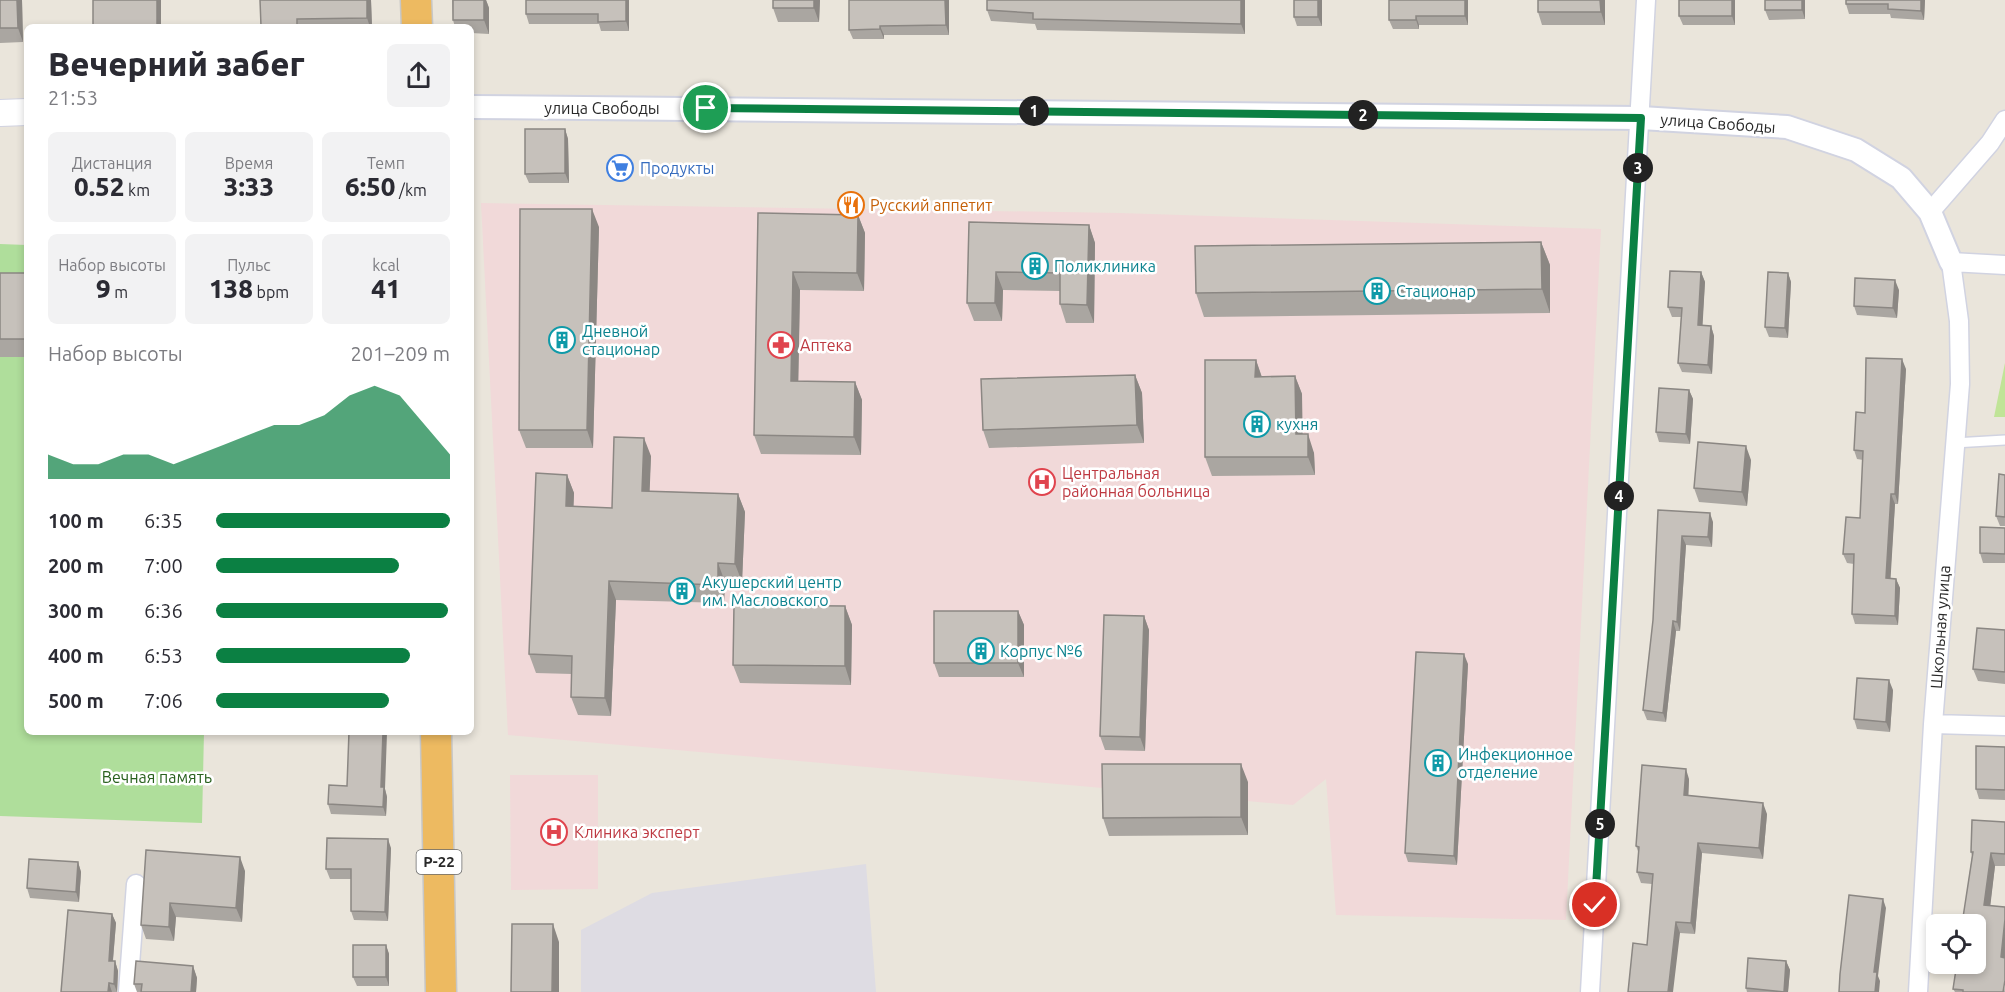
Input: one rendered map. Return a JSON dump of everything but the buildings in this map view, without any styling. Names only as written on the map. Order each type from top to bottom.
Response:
[{"type":"highway","points":[[416,0],[417,24]]},
{"type":"highway","name":"Р-22","points":[[436,735],[441,992]]},
{"type":"main road","points":[[0,113],[24,112]]},
{"type":"street","points":[[1590,992],[1646,0]]},
{"type":"street","name":"улица Свободы","points":[[474,106],[1641,118],[1787,128],[1856,150],[1901,178],[1930,212],[1951,262]]},
{"type":"street","points":[[1930,212],[1990,143],[2005,120]]},
{"type":"street","points":[[1951,262],[2005,265]]},
{"type":"street","name":"Школьная улица","points":[[1918,992],[1933,724],[1960,384],[1959,321],[1951,262]]},
{"type":"street","points":[[1933,724],[2005,726]]},
{"type":"street","points":[[128,992],[136,884]]},
{"type":"lane","points":[[1954,442],[2005,440]]},
{"type":"shaded area","name":"Центральная районная больница","points":[[481,203],[1120,213],[1601,229],[1566,920],[1336,915],[1326,779],[1293,805],[508,735]]},
{"type":"shaded area","name":"Клиника эксперт","points":[[510,775],[598,775],[598,889],[511,890]]},
{"type":"shaded area","points":[[866,864],[876,992],[581,992],[581,930],[652,893]]},
{"type":"green space","name":"Вечная память","points":[[0,244],[24,245],[24,735],[204,735],[202,823],[0,816]]},
{"type":"green space","points":[[2005,363],[2005,417],[1994,417]]},
{"type":"place","name":"Продукты","points":[[620,168]]},
{"type":"place","name":"Русский аппетит","points":[[851,205]]},
{"type":"place","name":"Поликлиника","points":[[1035,266]]},
{"type":"place","name":"Стационар","points":[[1377,291]]},
{"type":"place","name":"Дневной стационар","points":[[562,340]]},
{"type":"place","name":"Аптека","points":[[781,345]]},
{"type":"place","name":"кухня","points":[[1257,424]]},
{"type":"place","name":"Центральная районная больница","points":[[1042,482]]},
{"type":"place","name":"Акушерский центр им. Масловского","points":[[682,591]]},
{"type":"place","name":"Корпус №6","points":[[981,651]]},
{"type":"place","name":"Инфекционное отделение","points":[[1438,763]]},
{"type":"place","name":"Клиника эксперт","points":[[554,832]]},
{"type":"route","points":[[706,108],[1641,118],[1595,905]]}]
